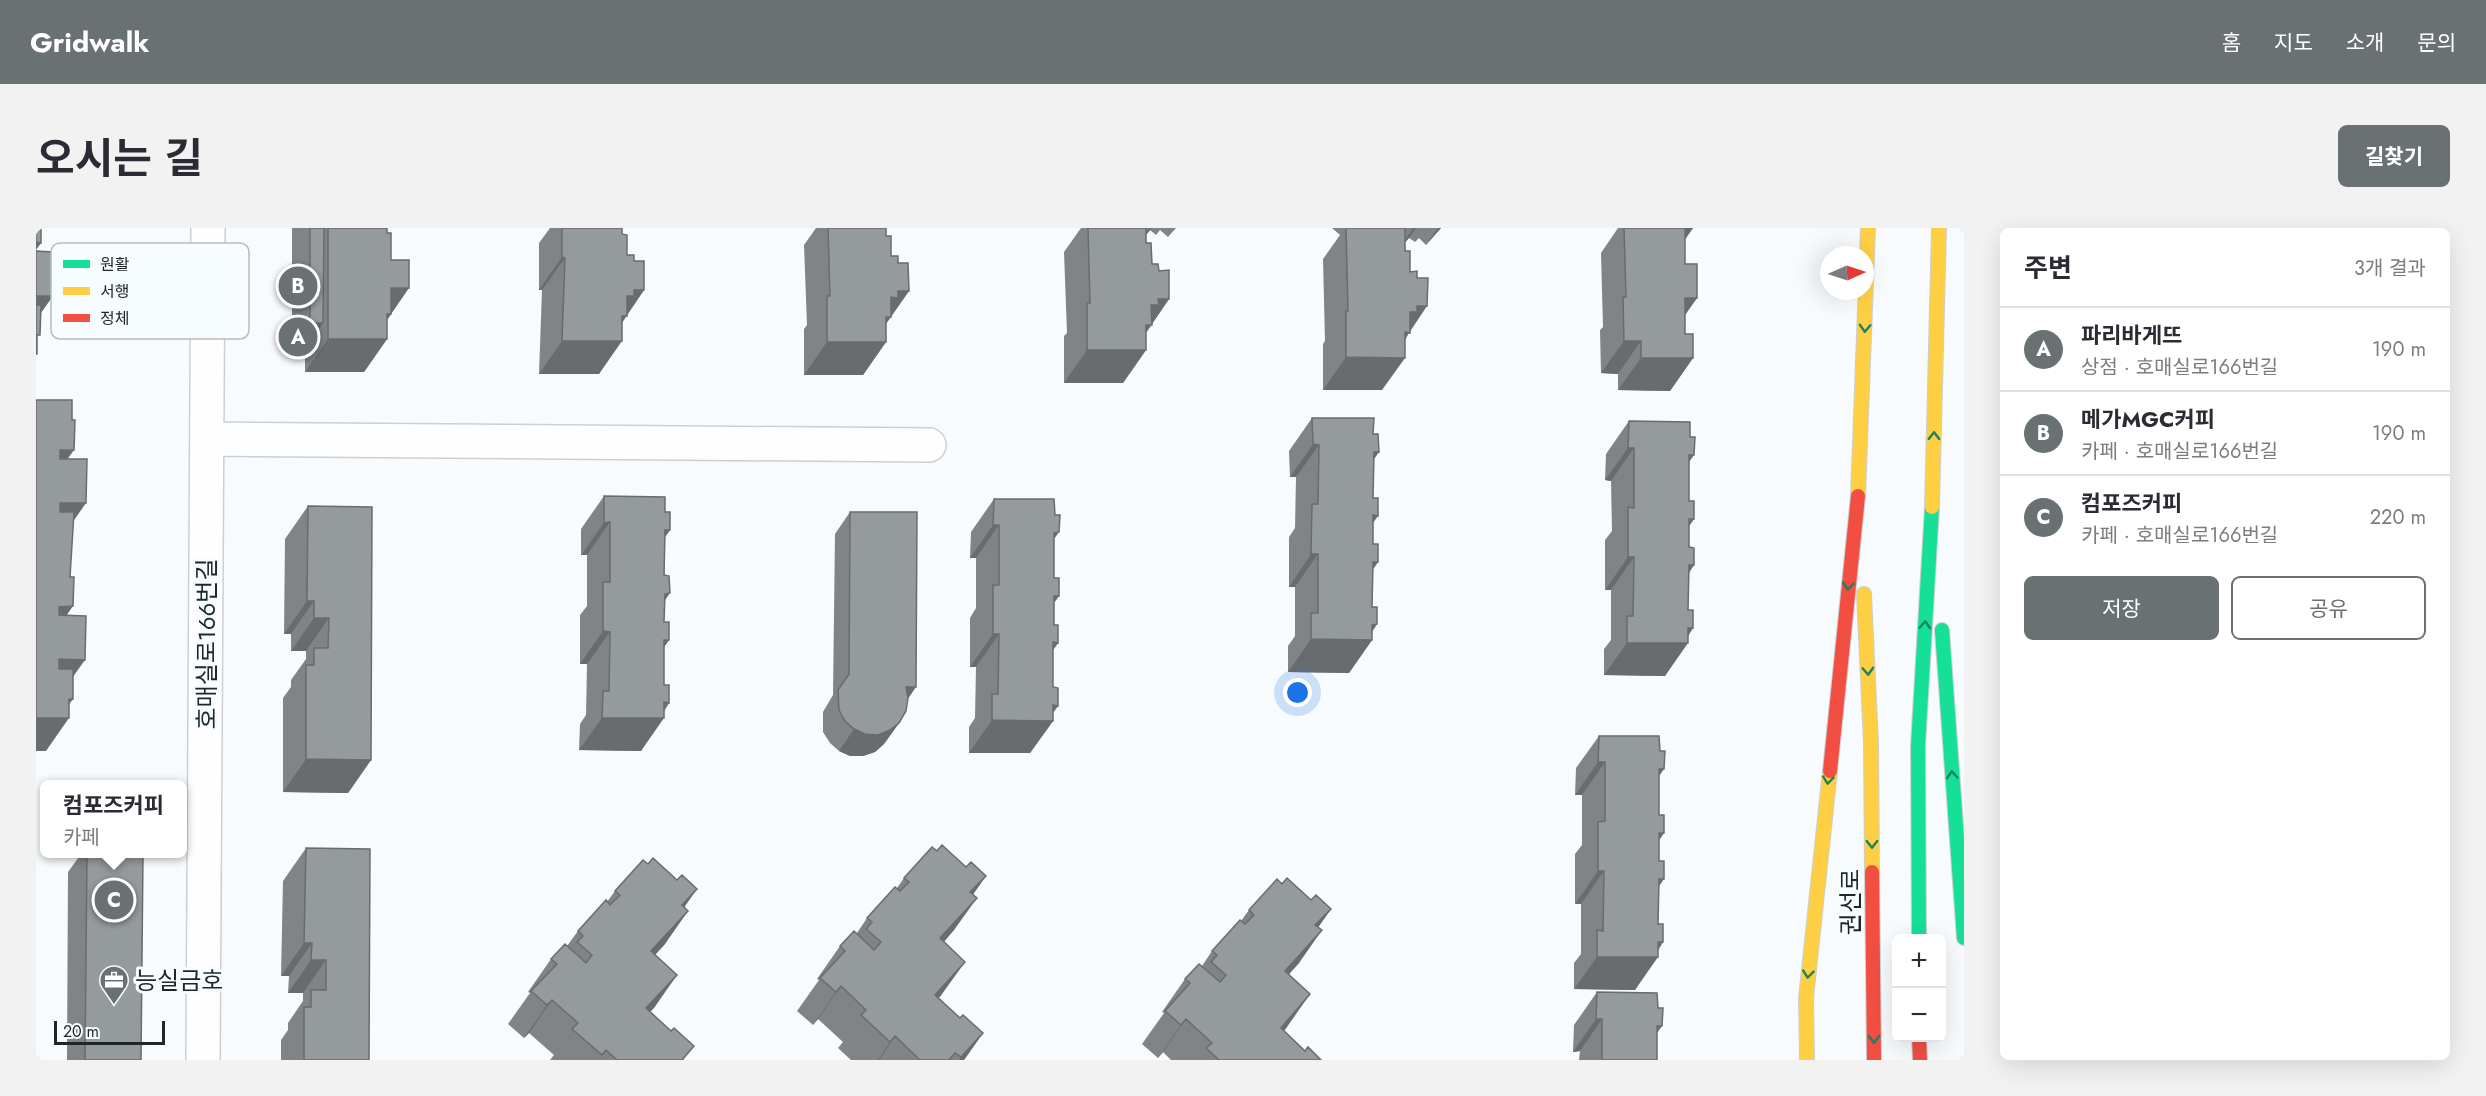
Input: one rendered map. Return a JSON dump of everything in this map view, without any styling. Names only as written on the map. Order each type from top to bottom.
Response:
[{"type":"main road","points":[[1807,1060],[1806,998],[1859,486],[1868,228]]},
{"type":"main road","points":[[1919,934],[1918,746],[1933,494],[1939,228]]},
{"type":"main road","name":"권선로","points":[[1859,486],[1871,743],[1874,1060]]},
{"type":"main road","points":[[1933,494],[1964,938]]},
{"type":"main road","points":[[1919,1042],[1920,1060]]},
{"type":"street","name":"호매실로166번길","points":[[208,228],[208,243]]},
{"type":"street","name":"호매실로166번길","points":[[203,1060],[207,339]]},
{"type":"street","points":[[207,439],[929,445]]},
{"type":"building","points":[[36,228],[41,228],[41,243],[36,242]]},
{"type":"building","points":[[310,228],[324,228],[323,323],[310,323]]},
{"type":"building","points":[[328,228],[387,228],[387,233],[391,233],[391,260],[409,260],[409,288],[391,288],[391,314],[387,314],[387,339],[328,339]]},
{"type":"building","points":[[562,228],[622,228],[622,234],[627,235],[627,255],[634,255],[634,261],[644,261],[644,290],[634,290],[634,296],[627,296],[627,316],[622,316],[622,341],[562,341],[565,258],[562,257]]},
{"type":"building","points":[[828,228],[886,228],[886,236],[891,236],[891,256],[898,256],[898,263],[908,263],[909,291],[898,291],[898,298],[891,297],[891,317],[886,317],[886,342],[827,342],[827,296],[830,296]]},
{"type":"building","points":[[1088,228],[1146,228],[1146,243],[1151,243],[1152,264],[1158,264],[1159,271],[1169,270],[1169,299],[1158,299],[1159,305],[1151,305],[1152,325],[1146,325],[1146,350],[1087,350],[1087,303],[1090,303]]},
{"type":"building","points":[[1346,228],[1405,228],[1405,251],[1410,251],[1410,272],[1417,271],[1417,278],[1428,278],[1427,306],[1417,306],[1417,312],[1410,312],[1410,333],[1405,332],[1405,358],[1346,357],[1346,311],[1348,311]]},
{"type":"building","points":[[1624,228],[1685,228],[1685,264],[1697,264],[1697,298],[1685,298],[1685,334],[1693,334],[1693,358],[1641,358],[1641,341],[1624,341],[1623,297],[1626,297]]},
{"type":"building","points":[[36,251],[51,252],[51,296],[36,296]]},
{"type":"building","points":[[36,305],[41,305],[37,354],[36,354]]},
{"type":"building","points":[[36,400],[72,400],[72,420],[75,420],[74,450],[60,450],[60,459],[87,459],[86,503],[60,503],[60,512],[74,512],[70,577],[74,577],[73,606],[59,607],[59,615],[86,616],[85,660],[59,659],[59,669],[73,669],[73,699],[69,699],[69,718],[36,718]]},
{"type":"building","points":[[1312,418],[1374,418],[1373,434],[1378,434],[1379,452],[1374,452],[1373,498],[1378,498],[1378,516],[1373,515],[1373,544],[1378,544],[1378,562],[1373,562],[1372,607],[1377,607],[1377,624],[1372,625],[1372,640],[1311,639],[1311,613],[1318,613],[1318,554],[1311,554],[1312,504],[1318,504],[1319,445],[1313,444]]},
{"type":"building","points":[[1629,421],[1690,422],[1690,437],[1695,437],[1694,455],[1689,455],[1689,501],[1694,501],[1694,519],[1689,519],[1689,547],[1694,548],[1694,565],[1689,565],[1688,610],[1693,610],[1693,628],[1688,628],[1688,643],[1627,643],[1627,616],[1633,616],[1634,557],[1628,557],[1628,507],[1634,508],[1634,448],[1628,448]]},
{"type":"building","points":[[604,496],[665,497],[665,512],[670,512],[670,530],[665,530],[664,575],[669,576],[670,593],[665,594],[664,622],[669,622],[669,640],[664,640],[664,685],[669,685],[669,703],[664,702],[664,718],[602,718],[603,691],[609,691],[610,632],[603,631],[603,582],[610,582],[610,522],[604,523]]},
{"type":"building","points":[[994,499],[1054,499],[1055,515],[1060,515],[1059,532],[1054,533],[1054,578],[1059,578],[1059,596],[1054,596],[1054,625],[1058,625],[1058,643],[1053,642],[1053,687],[1058,688],[1058,706],[1053,705],[1053,721],[992,720],[992,694],[998,694],[999,634],[993,634],[993,585],[999,585],[999,525],[993,525]]},
{"type":"building","points":[[308,506],[372,507],[371,760],[306,759],[306,665],[314,665],[314,648],[328,648],[329,618],[314,618],[314,601],[307,601]]},
{"type":"building","points":[[850,512],[917,512],[916,687],[906,687],[908,698],[906,711],[899,723],[878,735],[865,734],[854,729],[845,721],[839,710],[838,690],[849,674]]},
{"type":"building","points":[[1599,736],[1659,736],[1660,751],[1665,751],[1664,769],[1659,769],[1659,815],[1664,815],[1664,833],[1659,833],[1659,861],[1664,861],[1664,879],[1659,879],[1658,924],[1663,924],[1663,942],[1658,942],[1658,957],[1597,957],[1597,930],[1603,931],[1604,871],[1598,871],[1598,822],[1605,821],[1605,762],[1598,762]]},
{"type":"building","points":[[942,845],[966,867],[971,862],[986,876],[970,892],[977,898],[940,938],[965,962],[935,995],[960,1018],[963,1015],[983,1033],[961,1057],[955,1053],[949,1060],[920,1060],[895,1036],[890,1042],[861,1015],[866,1010],[841,986],[836,992],[820,978],[845,951],[840,946],[854,931],[874,950],[881,942],[866,929],[872,922],[867,918],[895,887],[900,891],[909,882],[904,878],[932,847],[937,851]]},
{"type":"building","points":[[306,848],[370,849],[369,1060],[304,1060],[304,1007],[311,1007],[311,990],[326,990],[326,960],[311,960],[312,943],[304,943]]},
{"type":"building","points":[[87,858],[143,858],[141,1060],[85,1060]]},
{"type":"building","points":[[653,858],[677,880],[682,875],[697,889],[682,905],[688,911],[651,951],[677,975],[646,1008],[671,1031],[674,1028],[694,1046],[682,1060],[617,1060],[606,1050],[602,1055],[572,1029],[578,1023],[552,1000],[547,1005],[531,991],[557,964],[551,959],[565,944],[586,963],[592,955],[577,942],[583,936],[578,931],[606,900],[610,905],[620,895],[615,891],[643,860],[648,864]]},
{"type":"building","points":[[1287,878],[1311,900],[1316,895],[1331,909],[1315,925],[1322,930],[1285,971],[1310,994],[1281,1028],[1305,1051],[1308,1047],[1321,1060],[1219,1060],[1206,1048],[1212,1043],[1186,1019],[1181,1025],[1165,1011],[1190,983],[1185,979],[1199,964],[1220,982],[1226,975],[1211,962],[1217,955],[1212,951],[1240,920],[1245,924],[1254,915],[1249,910],[1277,879],[1282,884]]},
{"type":"building","points":[[1597,992],[1657,993],[1658,1008],[1663,1008],[1662,1026],[1657,1026],[1657,1060],[1602,1060],[1602,1019],[1596,1019]]},
{"type":"traffic: fast","points":[[1919,934],[1918,746],[1932,507]]},
{"type":"traffic: fast","points":[[1942,630],[1964,938]]},
{"type":"traffic: slow","points":[[1858,496],[1868,228]]},
{"type":"traffic: slow","points":[[1932,507],[1939,228]]},
{"type":"traffic: slow","points":[[1864,594],[1871,743],[1872,872]]},
{"type":"traffic: slow","points":[[1807,1060],[1806,998],[1830,771]]},
{"type":"traffic: jam","points":[[1830,771],[1858,496]]},
{"type":"traffic: jam","points":[[1872,872],[1874,1060]]},
{"type":"traffic: jam","points":[[1919,1042],[1920,1060]]},
{"type":"place","name":"메가MGC커피","points":[[298,286]]},
{"type":"place","name":"파리바게뜨","points":[[298,337]]},
{"type":"place","name":"컴포즈커피","points":[[114,900]]},
{"type":"place","name":"능실금호","points":[[114,1006]]}]
